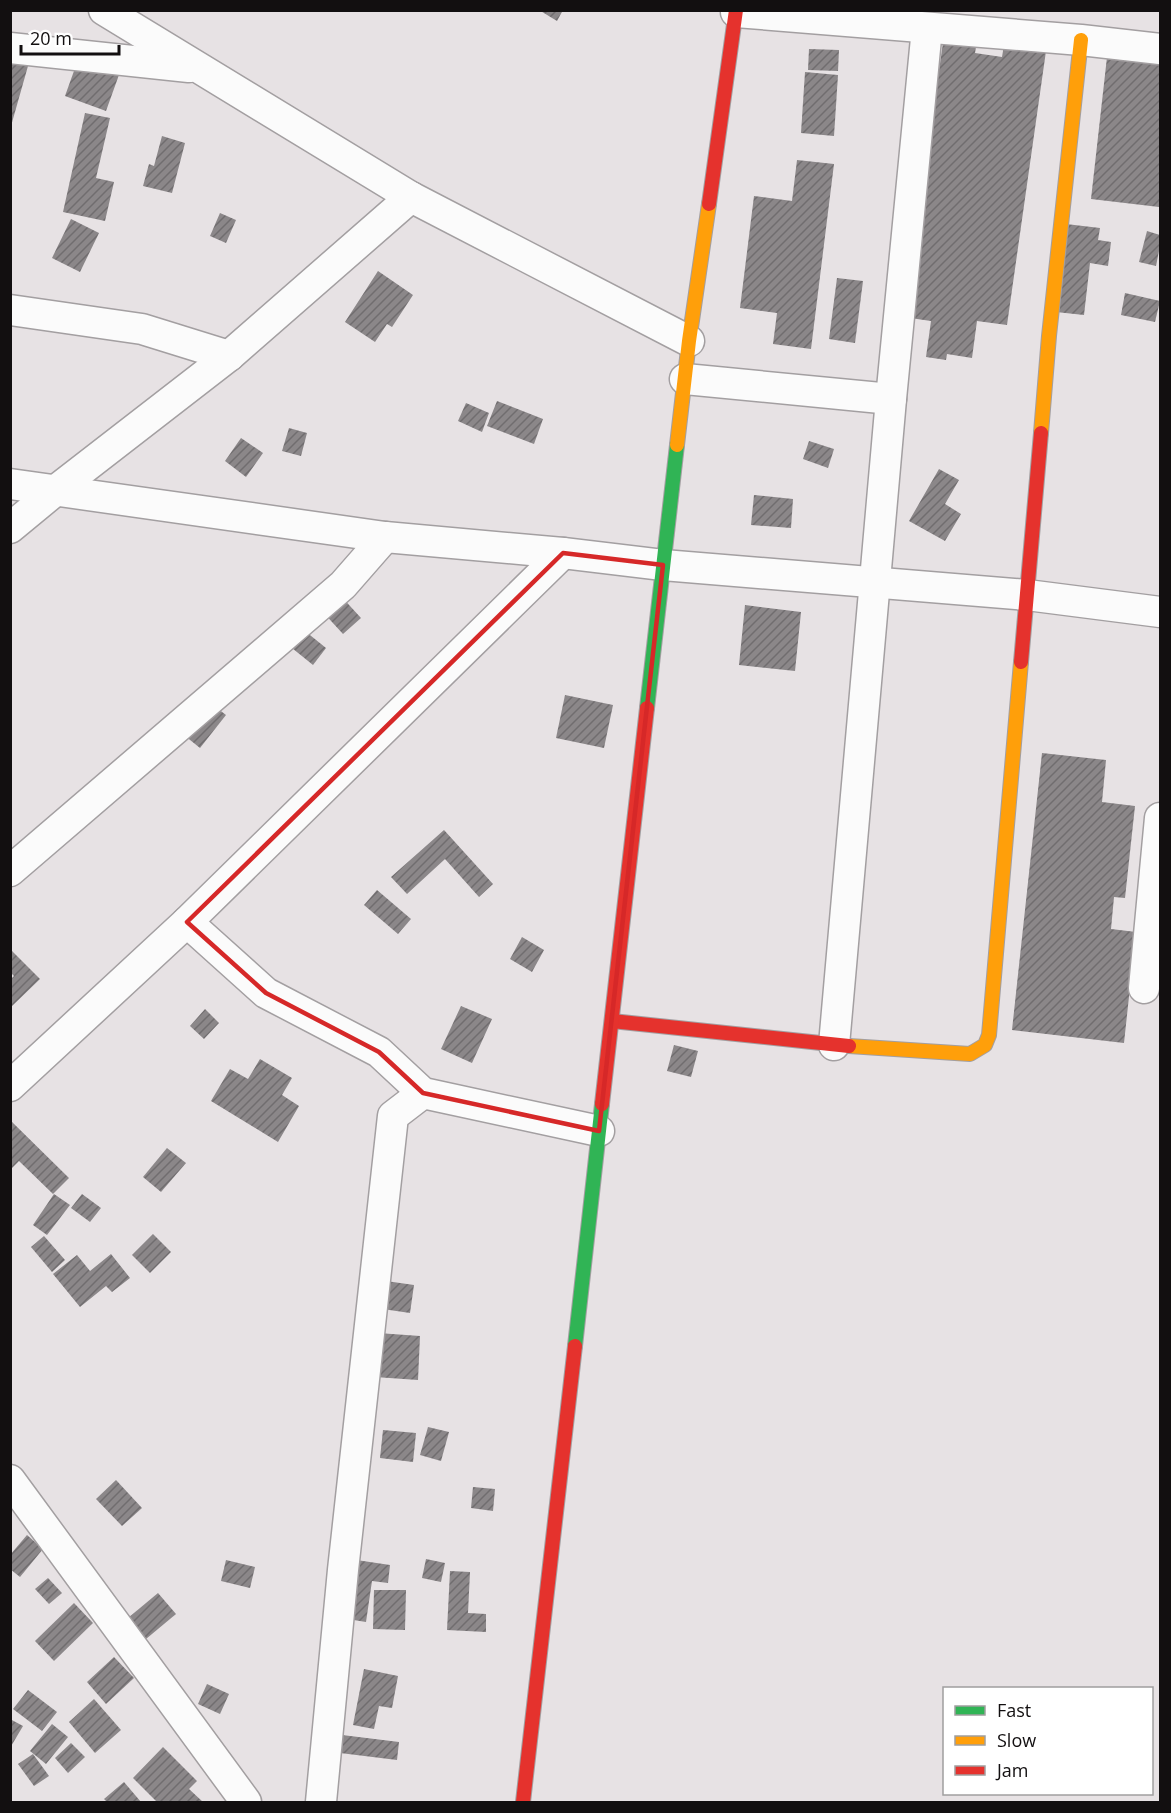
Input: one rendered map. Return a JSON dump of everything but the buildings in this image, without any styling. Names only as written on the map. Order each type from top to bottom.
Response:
[{"type":"street","points":[[104,10],[411,197],[689,341]]},
{"type":"street","points":[[523,1803],[689,341],[736,11],[1161,48]]},
{"type":"street","points":[[834,1045],[891,399],[927,28]]},
{"type":"street","points":[[612,1021],[834,1045],[970,1054],[985,1045],[989,1035],[1049,336],[1081,40]]},
{"type":"street","points":[[10,48],[198,68]]},
{"type":"street","points":[[10,528],[229,356],[411,197]]},
{"type":"street","points":[[10,310],[142,329],[229,356]]},
{"type":"street","points":[[685,380],[891,399]]},
{"type":"street","points":[[10,484],[385,537],[563,553],[663,565],[1027,595],[1161,612]]},
{"type":"street","points":[[10,871],[343,585],[385,537]]},
{"type":"street","points":[[10,1086],[187,922],[563,553]]},
{"type":"street","points":[[1144,988],[1161,818]]},
{"type":"street","points":[[187,922],[266,993],[379,1052],[423,1093],[599,1131]]},
{"type":"street","points":[[321,1803],[393,1116],[423,1093]]},
{"type":"street","points":[[10,1480],[246,1803]]},
{"type":"highlighted area","points":[[563,553],[663,565],[599,1131],[423,1093],[379,1052],[266,993],[187,922]]},
{"type":"traffic: fast","points":[[647,708],[677,445]]},
{"type":"traffic: fast","points":[[575,1346],[602,1104]]},
{"type":"traffic: slow","points":[[1041,433],[1049,336],[1081,40]]},
{"type":"traffic: slow","points":[[677,445],[709,204]]},
{"type":"traffic: slow","points":[[849,1046],[970,1054],[985,1045],[989,1035],[1021,662]]},
{"type":"traffic: jam","points":[[709,204],[736,10]]},
{"type":"traffic: jam","points":[[1021,662],[1041,433]]},
{"type":"traffic: jam","points":[[602,1104],[647,708]]},
{"type":"traffic: jam","points":[[612,1021],[849,1046]]},
{"type":"traffic: jam","points":[[523,1802],[575,1346]]}]
